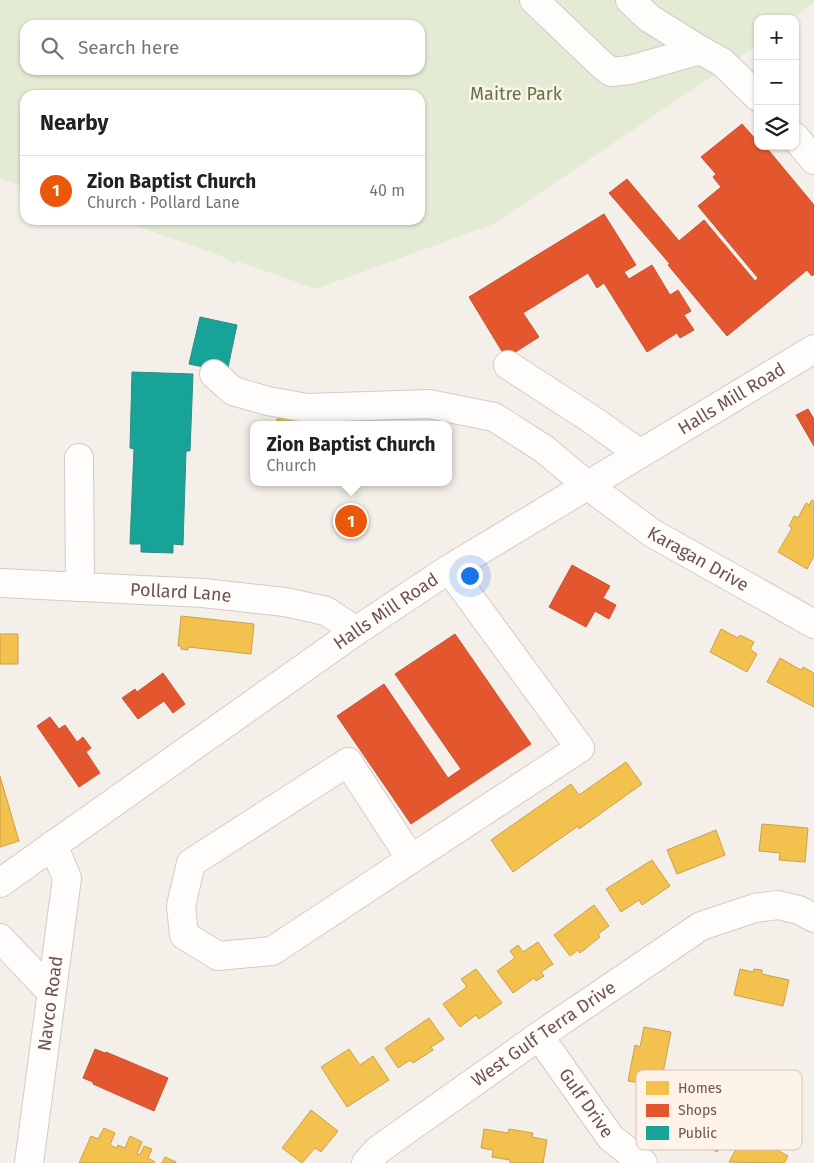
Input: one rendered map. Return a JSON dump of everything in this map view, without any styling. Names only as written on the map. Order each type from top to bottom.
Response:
[{"type":"street","points":[[534,0],[611,72],[630,70],[700,50]]},
{"type":"street","points":[[630,0],[649,18],[722,62],[754,93]]},
{"type":"street","points":[[799,142],[814,160]]},
{"type":"street","name":"Halls Mill Road","points":[[0,883],[356,631],[449,569],[814,349]]},
{"type":"street","points":[[508,365],[639,453]]},
{"type":"street","name":"Karagan Drive","points":[[214,374],[233,391],[268,401],[307,408],[428,404],[494,417],[544,449],[587,485],[652,533],[814,624]]},
{"type":"street","points":[[79,458],[80,587]]},
{"type":"street","points":[[411,859],[348,762],[191,863],[181,906],[184,936],[218,956],[272,951],[580,748],[449,569]]},
{"type":"street","name":"Pollard Lane","points":[[0,583],[203,593],[285,602],[326,611],[356,631]]},
{"type":"street","name":"Navco Road","points":[[29,1163],[67,878],[53,845]]},
{"type":"street","name":"West Gulf Terra Drive","points":[[366,1163],[378,1150],[539,1036],[701,926],[755,908],[778,905],[800,910],[814,918]]},
{"type":"street","points":[[0,938],[52,992]]},
{"type":"street","name":"Gulf Drive","points":[[539,1036],[611,1138],[643,1163]]},
{"type":"green space","name":"Maitre Park","points":[[0,0],[814,0],[797,15],[754,15],[754,48],[496,223],[316,289],[237,261],[234,264],[224,257],[134,225],[425,225],[425,90],[20,90],[20,185],[0,178]]},
{"type":"building: Homes","points":[[326,415],[327,421],[277,421],[277,419]]},
{"type":"building: Homes","points":[[812,500],[814,501],[814,556],[807,569],[778,552],[792,528],[789,526],[794,516],[798,518],[806,503],[809,505]]},
{"type":"building: Homes","points":[[181,616],[254,624],[251,654],[188,647],[188,650],[181,649],[181,646],[178,646]]},
{"type":"building: Homes","points":[[721,629],[738,638],[740,635],[754,642],[750,649],[757,654],[747,672],[710,652]]},
{"type":"building: Homes","points":[[0,634],[18,634],[18,664],[0,664]]},
{"type":"building: Homes","points":[[780,658],[801,670],[803,667],[814,673],[814,707],[767,682]]},
{"type":"building: Homes","points":[[626,762],[642,784],[579,829],[578,826],[513,872],[491,840],[571,784],[579,795]]},
{"type":"building: Homes","points":[[0,776],[19,841],[0,847]]},
{"type":"building: Homes","points":[[762,824],[808,828],[805,862],[779,860],[780,853],[759,851]]},
{"type":"building: Homes","points":[[716,830],[725,855],[677,874],[667,850]]},
{"type":"building: Homes","points":[[652,860],[670,886],[642,905],[639,900],[621,912],[606,889]]},
{"type":"building: Homes","points":[[594,905],[609,926],[598,934],[600,937],[580,953],[578,950],[570,956],[554,935]]},
{"type":"building: Homes","points":[[538,942],[553,964],[541,972],[544,976],[536,981],[534,978],[513,993],[497,971],[515,958],[510,951],[518,945],[523,952]]},
{"type":"building: Homes","points":[[476,969],[502,1003],[479,1019],[476,1015],[460,1027],[443,1004],[467,987],[461,979]]},
{"type":"building: Homes","points":[[740,969],[753,972],[754,969],[762,970],[762,974],[789,980],[783,1006],[734,995]]},
{"type":"building: Homes","points":[[429,1018],[444,1039],[431,1047],[433,1050],[413,1063],[410,1060],[398,1068],[385,1048]]},
{"type":"building: Homes","points":[[644,1027],[671,1032],[664,1070],[636,1070],[636,1082],[628,1081],[635,1045],[640,1047]]},
{"type":"building: Homes","points":[[349,1049],[360,1065],[373,1056],[389,1080],[347,1107],[321,1067]]},
{"type":"building: Homes","points":[[311,1110],[338,1131],[321,1152],[315,1148],[302,1163],[282,1148]]},
{"type":"building: Homes","points":[[104,1128],[115,1133],[110,1145],[117,1148],[118,1145],[125,1148],[130,1136],[142,1142],[137,1154],[140,1155],[144,1146],[152,1149],[148,1158],[155,1162],[79,1163],[91,1136],[98,1139]]},
{"type":"building: Homes","points":[[484,1129],[508,1133],[509,1129],[533,1133],[532,1137],[547,1140],[543,1163],[510,1163],[510,1160],[492,1157],[493,1150],[481,1148]]},
{"type":"building: Homes","points":[[736,1150],[777,1150],[788,1156],[784,1163],[729,1162]]},
{"type":"building: Homes","points":[[165,1157],[176,1162],[176,1163],[162,1163]]},
{"type":"building: Shops","points":[[742,124],[754,138],[754,150],[768,150],[814,205],[814,274],[812,276],[807,270],[727,336],[668,265],[670,264],[609,193],[627,179],[679,241],[704,220],[755,281],[758,278],[698,206],[721,187],[713,177],[716,174],[701,157]]},
{"type":"building: Shops","points":[[604,214],[636,265],[624,272],[629,279],[652,265],[670,295],[678,290],[691,311],[684,315],[694,330],[680,338],[677,333],[647,352],[604,283],[597,288],[588,273],[523,313],[539,337],[506,358],[469,297]]},
{"type":"building: Shops","points":[[808,409],[814,419],[814,446],[796,415]]},
{"type":"building: Shops","points":[[572,565],[610,586],[603,598],[616,605],[609,619],[595,611],[586,627],[549,607]]},
{"type":"building: Shops","points":[[455,634],[531,744],[411,824],[337,716],[384,684],[448,778],[461,769],[395,674]]},
{"type":"building: Shops","points":[[163,673],[185,704],[173,713],[164,701],[138,719],[122,698],[135,689],[137,692]]},
{"type":"building: Shops","points":[[50,717],[59,729],[65,725],[77,742],[83,737],[91,748],[86,752],[100,773],[79,787],[37,726]]},
{"type":"building: Shops","points":[[95,1049],[168,1078],[154,1111],[83,1078]]},
{"type":"building: Public","points":[[200,317],[237,325],[227,372],[189,364]]},
{"type":"building: Public","points":[[132,372],[193,374],[190,451],[186,451],[183,545],[173,544],[173,553],[141,552],[141,544],[130,544],[134,449],[130,448]]},
{"type":"place","name":"Zion Baptist Church","points":[[351,521]]}]
